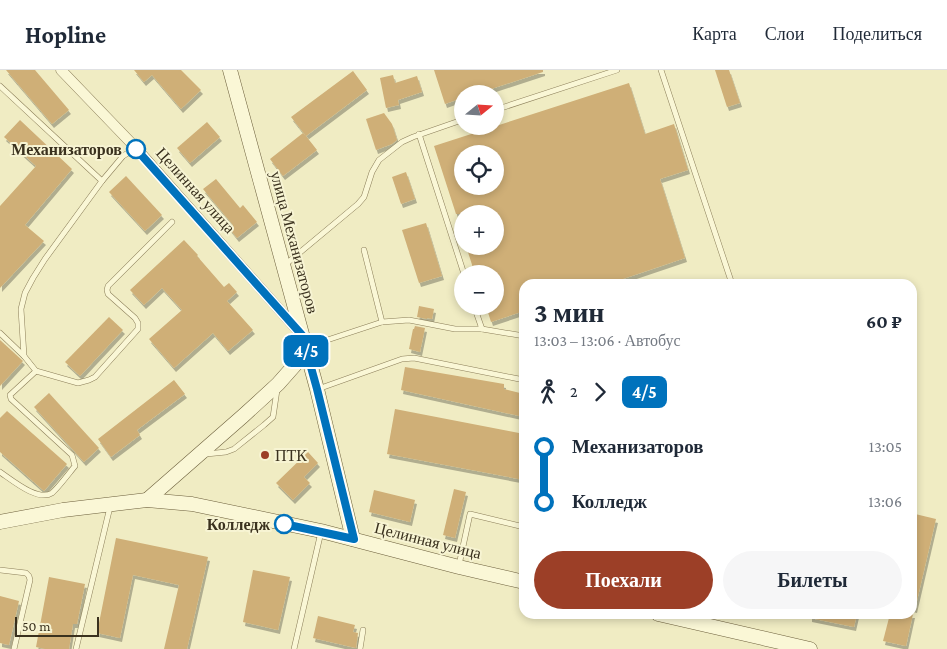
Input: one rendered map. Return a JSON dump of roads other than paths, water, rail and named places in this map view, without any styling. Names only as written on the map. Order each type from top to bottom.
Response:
[{"type":"street","name":"Целинная улица","points":[[61,70],[136,148],[304,341]]},
{"type":"street","name":"улица Механизаторов","points":[[230,70],[317,389],[354,539]]},
{"type":"street","points":[[147,500],[278,384],[301,358],[304,341]]},
{"type":"street","name":"Целинная улица","points":[[0,522],[63,510],[147,500],[192,504],[354,539],[519,581]]},
{"type":"street","points":[[680,619],[810,649]]},
{"type":"lane","points":[[504,107],[617,70]]},
{"type":"lane","points":[[662,70],[730,279]]},
{"type":"lane","points":[[0,86],[102,181]]},
{"type":"lane","points":[[284,266],[358,204],[364,197],[378,160],[402,142],[419,134],[454,123]]},
{"type":"lane","points":[[419,134],[461,265]]},
{"type":"lane","points":[[24,356],[21,309],[25,292],[46,259],[102,181],[123,156],[136,148]]},
{"type":"lane","points":[[0,333],[24,356],[36,371],[78,383],[94,377],[138,328],[135,318],[108,294],[106,290],[108,286],[172,222]]},
{"type":"lane","points":[[364,250],[382,322]]},
{"type":"lane","points":[[477,315],[482,329]]},
{"type":"lane","points":[[304,341],[382,322],[410,320],[455,329],[482,329],[519,335]]},
{"type":"lane","points":[[317,389],[402,359],[414,358],[519,379]]},
{"type":"lane","points":[[0,472],[30,492],[45,495],[52,492],[75,466],[72,456],[11,399],[10,395],[36,371]]},
{"type":"lane","points":[[200,454],[226,452],[234,449],[264,425],[272,417],[275,409],[278,384]]},
{"type":"lane","points":[[76,649],[111,504]]},
{"type":"lane","points":[[459,567],[470,514],[519,526]]},
{"type":"lane","points":[[294,649],[321,532]]},
{"type":"lane","points":[[0,570],[26,573],[29,576],[28,590],[14,649]]},
{"type":"lane","points":[[360,649],[363,630]]},
{"type":"place","name":"Механизаторов","points":[[136,149]]},
{"type":"place","name":"ПТК","points":[[265,455]]},
{"type":"place","name":"Колледж","points":[[284,524]]}]
